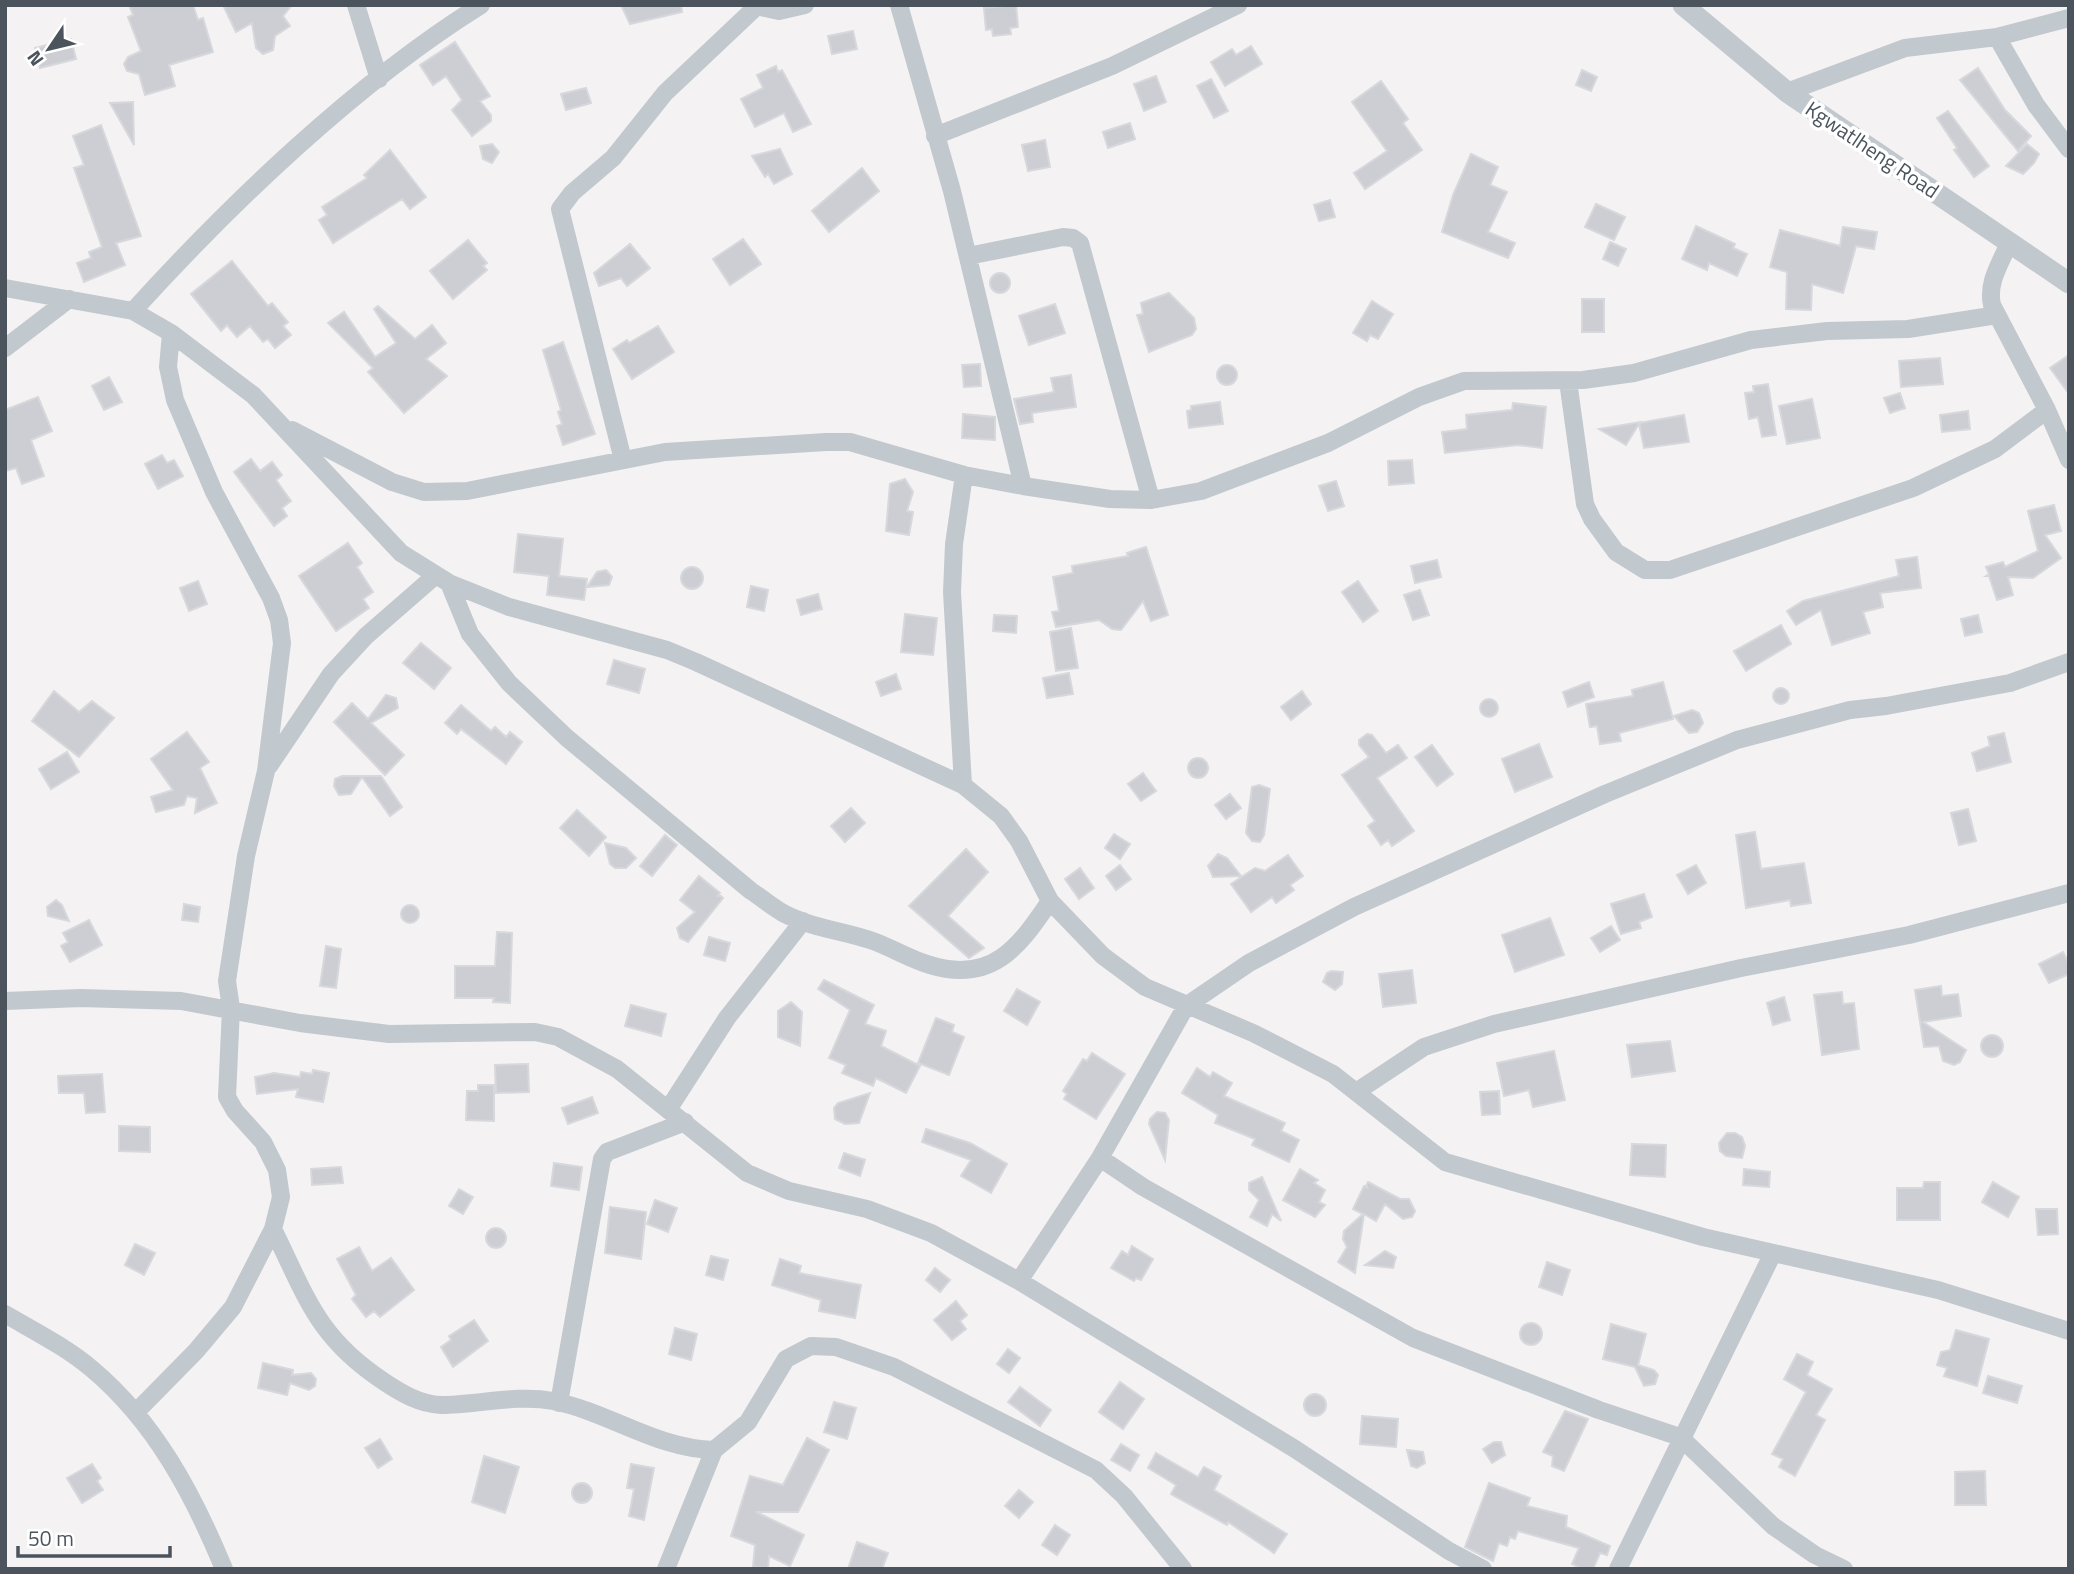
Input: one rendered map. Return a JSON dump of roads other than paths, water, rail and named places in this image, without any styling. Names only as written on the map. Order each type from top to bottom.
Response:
[{"type":"street","points":[[356,5],[379,79]]},
{"type":"street","points":[[133,311],[177,262],[299,146],[379,79],[481,5]]},
{"type":"street","points":[[623,460],[561,209],[572,193],[613,158],[665,93],[754,6],[779,11],[805,5]]},
{"type":"street","points":[[898,5],[968,257],[1023,486]]},
{"type":"street","points":[[935,136],[1112,66],[1238,5]]},
{"type":"street","name":"Kgwatlheng Road","points":[[1684,5],[1787,92],[2069,283]]},
{"type":"street","points":[[1787,92],[1906,48],[1997,37],[2069,18]]},
{"type":"street","points":[[1997,37],[2036,105],[2069,149]]},
{"type":"street","points":[[968,257],[1063,237],[1073,238],[1080,243],[1151,500]]},
{"type":"street","points":[[2009,243],[1989,293],[1997,315],[2047,410],[2069,460]]},
{"type":"street","points":[[5,288],[133,311],[171,333],[253,395],[401,553],[442,579],[509,607],[654,646],[696,662],[963,785],[1001,816],[1019,841],[1050,901],[1103,956],[1145,987],[1253,1033],[1334,1074],[1435,1155],[1456,1166],[1703,1237],[1938,1290],[2069,1331]]},
{"type":"street","points":[[5,348],[69,299]]},
{"type":"street","points":[[286,428],[319,442],[392,482],[424,492],[467,491],[665,452],[849,442],[964,475],[1110,499],[1151,500],[1201,491],[1328,443],[1419,397],[1464,381],[1568,381],[1634,373],[1751,341],[1826,331],[1908,329],[1997,315]]},
{"type":"street","points":[[136,1412],[228,1315],[273,1229],[281,1197],[277,1170],[263,1142],[235,1111],[227,1097],[231,1008],[226,981],[266,771],[282,643],[279,620],[271,598],[214,492],[175,400],[168,367],[171,333]]},
{"type":"street","points":[[1568,381],[1586,504],[1592,519],[1616,552],[1646,570],[1670,570],[1710,559],[1913,488],[1995,449],[2047,410]]},
{"type":"street","points":[[963,785],[952,592],[954,544],[964,475]]},
{"type":"street","points":[[266,771],[331,674],[366,636],[442,579]]},
{"type":"street","points":[[442,579],[470,634],[509,682],[567,738],[751,891],[783,913],[872,940],[928,965],[954,971],[979,969],[1000,959],[1021,943],[1050,901]]},
{"type":"street","points":[[1019,1280],[1100,1158],[1186,1006],[1249,963],[1354,907],[1605,794],[1737,740],[1850,710],[2010,683],[2069,662]]},
{"type":"street","points":[[1356,1092],[1424,1047],[1494,1024],[1741,968],[1909,934],[2069,893]]},
{"type":"street","points":[[669,1108],[727,1018],[803,921]]},
{"type":"street","points":[[5,1001],[81,998],[181,1001],[231,1008],[300,1023],[389,1034],[548,1034],[617,1069],[669,1108],[723,1156],[766,1183],[867,1209],[931,1233],[1019,1280],[1295,1449],[1449,1551],[1483,1569]]},
{"type":"street","points":[[559,1403],[602,1159],[607,1152],[685,1122]]},
{"type":"street","points":[[1100,1158],[1143,1187],[1413,1338],[1599,1410],[1680,1437],[1773,1526],[1815,1555],[1844,1569]]},
{"type":"street","points":[[273,1229],[320,1324],[352,1360],[406,1396],[439,1405],[541,1400],[559,1403],[686,1450],[714,1450]]},
{"type":"street","points":[[1618,1569],[1680,1437],[1773,1253]]},
{"type":"street","points":[[5,1314],[90,1367],[136,1412],[178,1472],[203,1518],[224,1569]]},
{"type":"street","points":[[666,1569],[714,1450],[748,1422],[786,1359],[811,1346],[836,1347],[894,1367],[1096,1470],[1124,1496],[1183,1569]]}]
